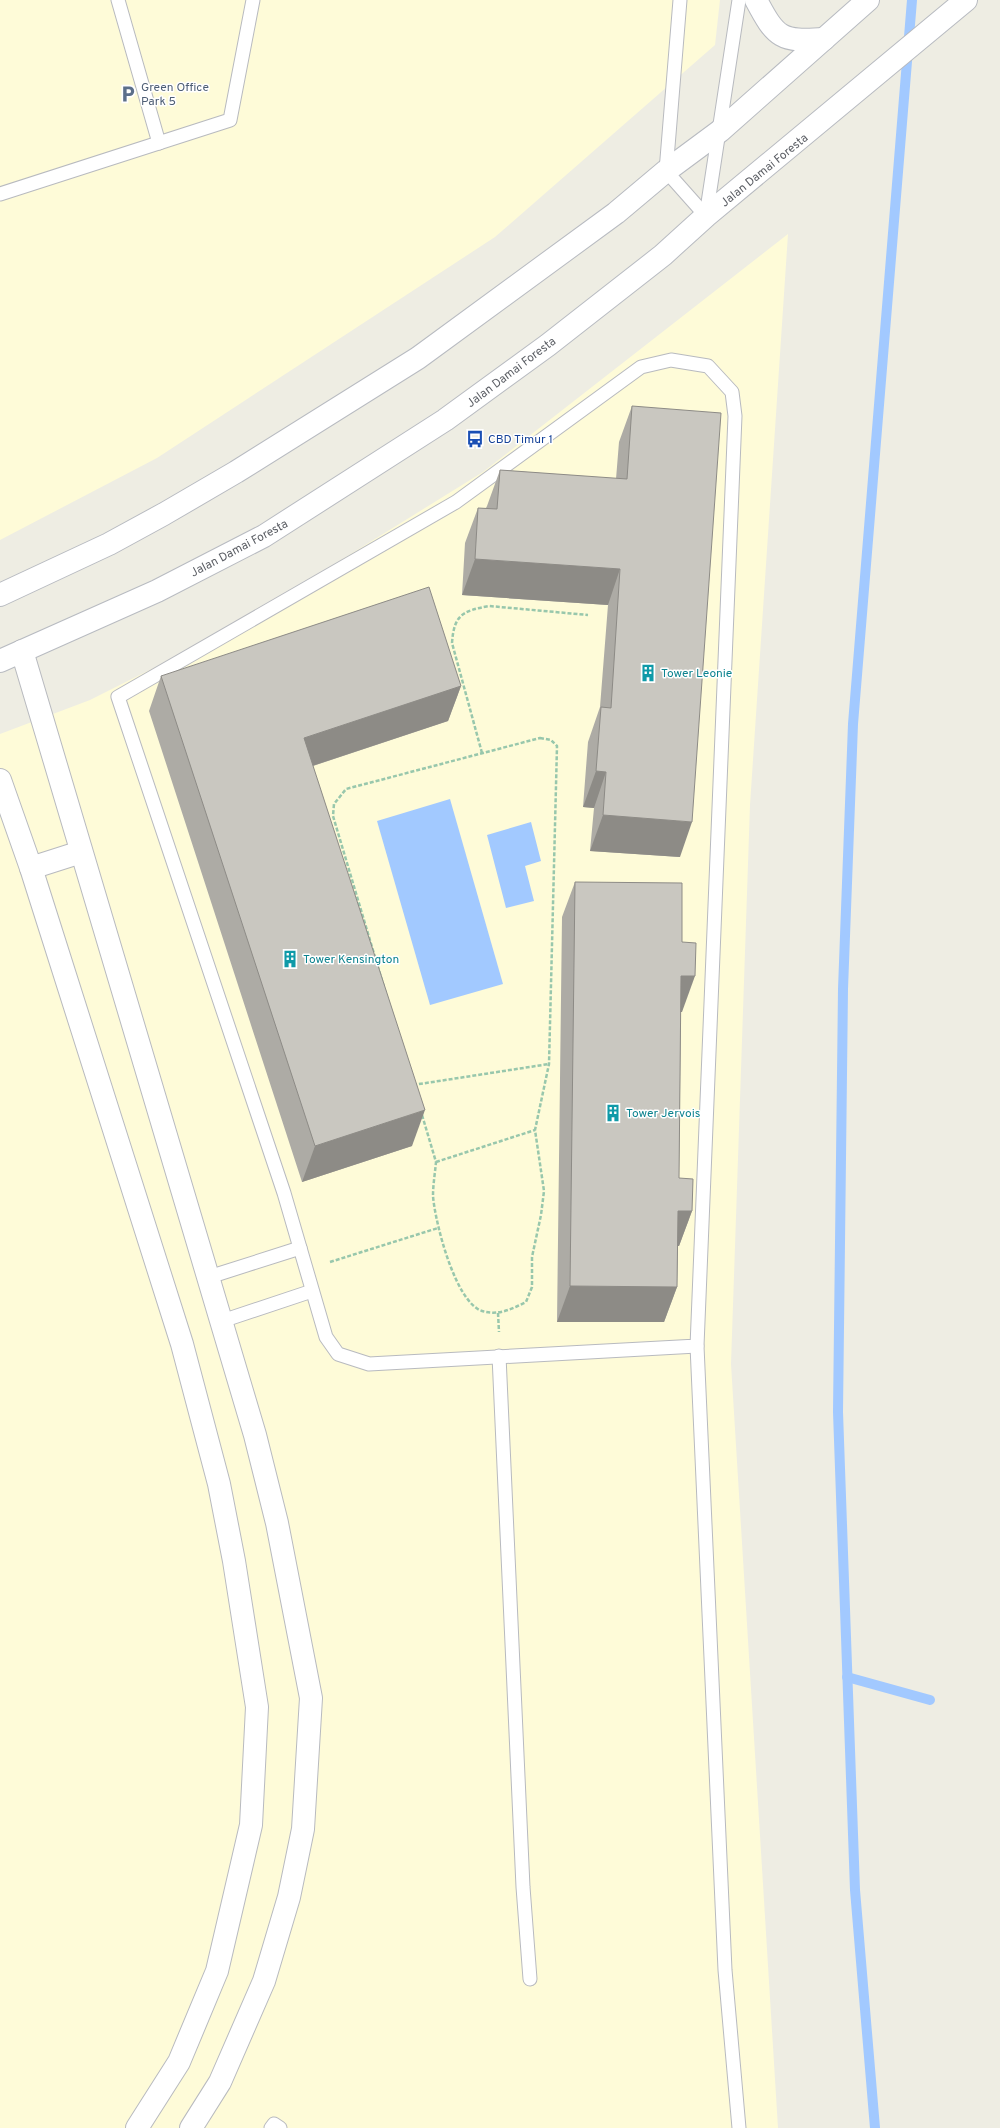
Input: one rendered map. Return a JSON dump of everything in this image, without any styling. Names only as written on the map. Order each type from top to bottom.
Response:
[{"type":"street","points":[[756,0],[772,28],[778,34],[787,38],[801,40],[824,39]]},
{"type":"street","points":[[0,595],[109,544],[164,514],[236,472],[411,362],[616,213],[666,171],[720,131],[868,0]]},
{"type":"street","name":"Jalan Damai Foresta","points":[[0,661],[157,591],[264,536],[445,420],[494,386],[663,255],[706,216],[784,153],[966,0]]},
{"type":"street","points":[[22,651],[255,1435],[277,1524],[311,1698],[303,1829],[289,1897],[264,1981],[220,2082],[191,2128]]},
{"type":"street","points":[[0,780],[32,868],[182,1344],[220,1492],[234,1561],[257,1707],[251,1825],[217,1971],[179,2062],[137,2128]]},
{"type":"street","points":[[32,868],[81,852]]},
{"type":"lane","points":[[118,0],[159,143]]},
{"type":"lane","points":[[0,194],[230,120],[253,0]]},
{"type":"lane","points":[[680,0],[666,171],[706,216]]},
{"type":"lane","points":[[706,216],[739,0]]},
{"type":"lane","points":[[697,1346],[369,1364],[338,1354],[326,1337],[284,1193],[118,697],[456,502],[641,367],[671,360],[708,366],[732,392],[735,416],[697,1346],[725,1970],[739,2128]]},
{"type":"lane","points":[[209,1277],[300,1248]]},
{"type":"lane","points":[[222,1321],[312,1290]]},
{"type":"lane","points":[[499,1356],[523,1887],[530,1979]]},
{"type":"lane","points":[[271,2128],[274,2124],[280,2128]]},
{"type":"path","points":[[482,753],[452,643],[453,626],[461,614],[472,609],[489,606],[588,615]]},
{"type":"path","points":[[540,738],[552,740],[557,746],[549,1064],[536,1130],[544,1191],[541,1215],[532,1257],[532,1287],[526,1302],[498,1313],[481,1311],[466,1300],[458,1285],[438,1228],[433,1195],[436,1162],[333,816],[334,804],[346,790],[482,753],[540,738]]},
{"type":"path","points":[[412,1085],[549,1064]]},
{"type":"path","points":[[436,1162],[536,1130]]},
{"type":"path","points":[[307,1270],[438,1228]]},
{"type":"shaded area","points":[[0,0],[720,0],[715,45],[495,237],[157,458],[0,540]]},
{"type":"shaded area","points":[[788,234],[750,805],[731,1364],[778,2128],[0,2128],[0,734],[90,700],[225,632],[483,472]]},
{"type":"water","points":[[450,799],[503,984],[430,1005],[377,821]]},
{"type":"water","points":[[531,822],[541,861],[525,866],[534,901],[506,908],[487,835]]},
{"type":"building","name":"Tower Leonie","points":[[632,406],[721,413],[692,822],[603,815],[606,772],[596,771],[601,707],[611,708],[620,569],[475,559],[478,508],[497,509],[500,470],[627,479]]},
{"type":"building","name":"Tower Kensington","points":[[429,587],[461,686],[304,738],[425,1110],[315,1146],[161,676]]},
{"type":"building","name":"Tower Jervois","points":[[575,882],[682,883],[682,942],[696,943],[695,976],[681,976],[679,1178],[693,1179],[692,1211],[678,1211],[677,1287],[570,1286]]},
{"type":"waterway","points":[[875,2128],[855,1890],[838,1412],[843,989],[853,724],[912,0]]},
{"type":"waterway","points":[[847,1677],[930,1700]]},
{"type":"place","name":"Green Office Park 5","points":[[128,94]]},
{"type":"place","name":"CBD Timur 1","points":[[475,439]]},
{"type":"place","name":"Tower Leonie","points":[[648,673]]},
{"type":"place","name":"Tower Kensington","points":[[290,959]]},
{"type":"place","name":"Tower Jervois","points":[[613,1113]]}]
